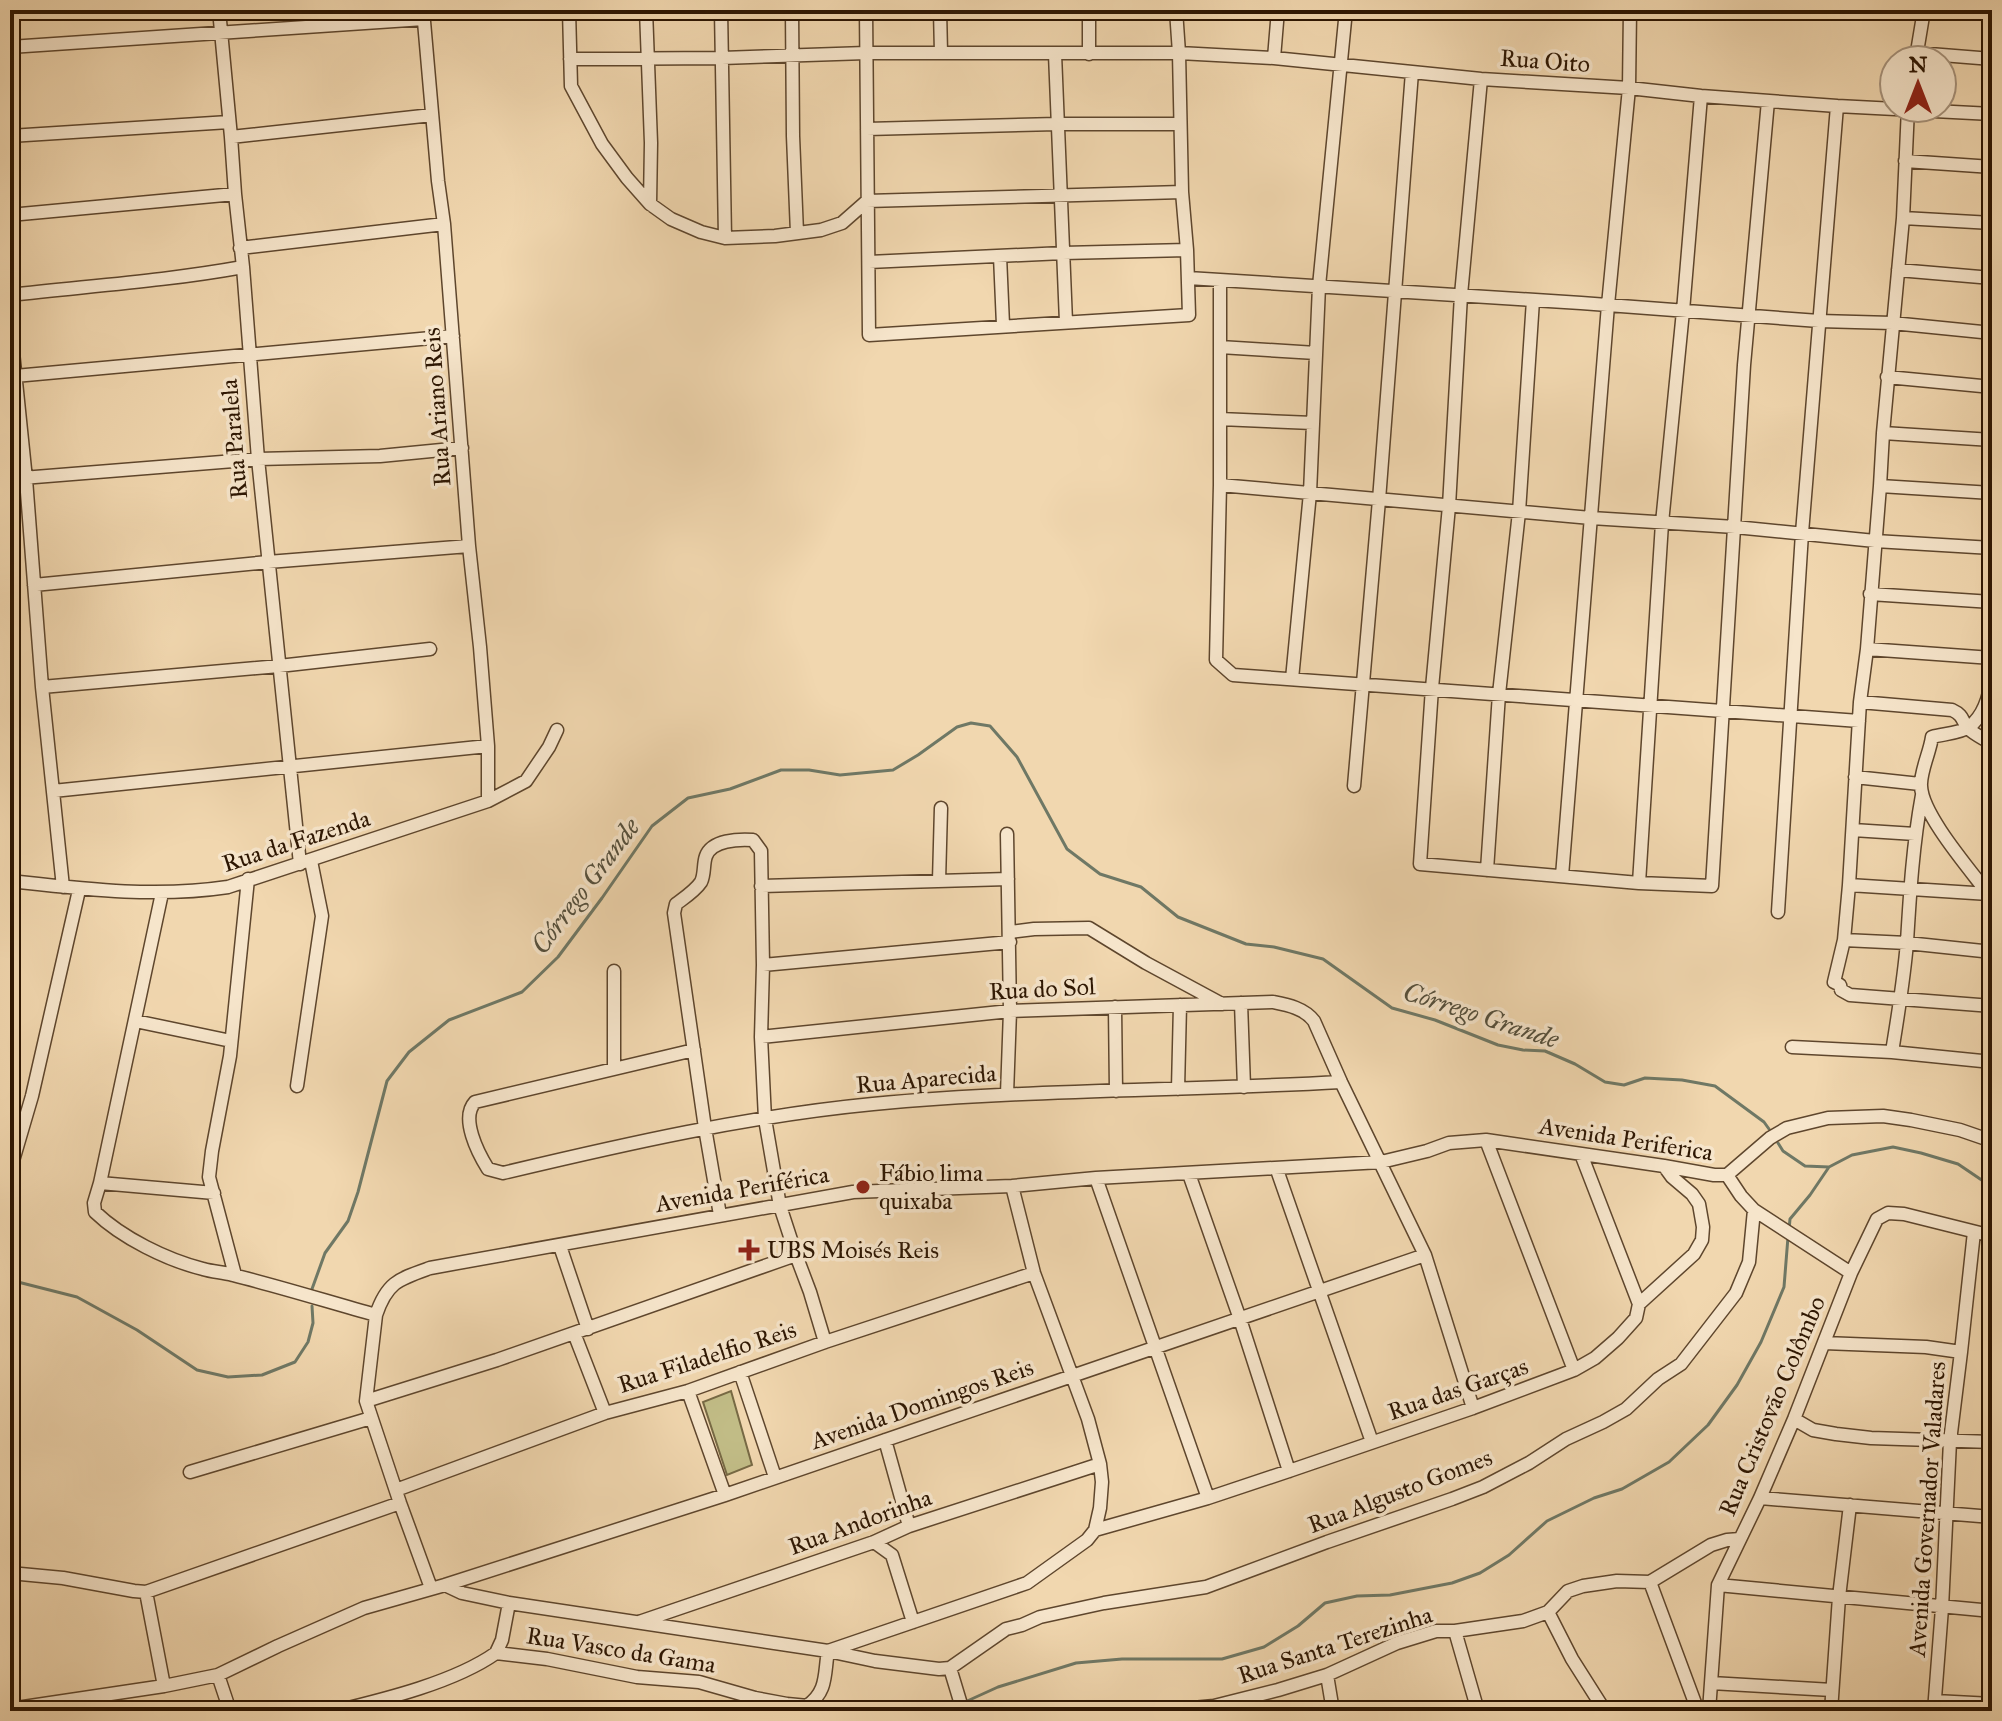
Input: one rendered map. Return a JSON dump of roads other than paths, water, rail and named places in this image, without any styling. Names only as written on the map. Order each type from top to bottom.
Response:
[{"type":"street","name":"Rua Paralela","points":[[219,10],[279,666],[305,862],[322,916],[297,1086]]},
{"type":"street","points":[[569,10],[571,86],[602,144],[650,204],[671,219],[701,232],[725,238],[749,238],[821,230],[842,223],[867,201],[1182,192]]},
{"type":"street","points":[[646,10],[650,204]]},
{"type":"street","points":[[721,10],[725,238]]},
{"type":"street","points":[[792,10],[797,233]]},
{"type":"street","points":[[866,10],[869,335],[1189,315],[1176,10]]},
{"type":"street","points":[[940,10],[941,53]]},
{"type":"street","points":[[1089,10],[1089,54]]},
{"type":"street","points":[[1274,58],[1278,10]]},
{"type":"street","points":[[1292,679],[1310,493],[1319,286],[1346,10]]},
{"type":"street","points":[[1562,876],[1608,305],[1629,88],[1630,10]]},
{"type":"street","points":[[1918,44],[1924,10]]},
{"type":"street","points":[[10,47],[221,34],[424,14]]},
{"type":"street","name":"Rua Ariano Reis","points":[[424,14],[480,647],[488,746],[488,801]]},
{"type":"street","name":"Rua Oito","points":[[570,59],[866,53],[1179,53],[1274,58],[1481,79],[1878,108]]},
{"type":"street","points":[[1055,54],[1066,322]]},
{"type":"street","points":[[1958,58],[1992,59]]},
{"type":"street","points":[[1354,786],[1412,72]]},
{"type":"street","points":[[1481,79],[1461,295],[1449,506],[1420,864],[1639,883],[1712,886],[1749,315],[1768,101]]},
{"type":"street","points":[[1639,883],[1662,523],[1701,96]]},
{"type":"street","points":[[1778,912],[1802,533],[1837,106]]},
{"type":"street","name":"Rua Oito","points":[[1958,112],[1992,114]]},
{"type":"street","points":[[231,137],[432,115]]},
{"type":"street","points":[[10,136],[229,122]]},
{"type":"street","points":[[867,129],[1180,124]]},
{"type":"street","points":[[1907,124],[1903,218],[1860,702],[1849,885],[1844,940],[1834,982],[1850,995],[1992,1006]]},
{"type":"street","points":[[1905,161],[1992,167]]},
{"type":"street","points":[[10,215],[235,194]]},
{"type":"street","points":[[1903,218],[1992,223]]},
{"type":"street","points":[[240,248],[444,224]]},
{"type":"street","points":[[869,262],[1187,250]]},
{"type":"street","points":[[1000,256],[1003,325]]},
{"type":"street","points":[[10,295],[191,277],[243,267]]},
{"type":"street","points":[[1898,270],[1992,278]]},
{"type":"street","points":[[1188,278],[1819,321],[1892,323],[1992,333]]},
{"type":"street","points":[[1220,280],[1216,660],[1233,675],[1859,721]]},
{"type":"street","points":[[1487,870],[1499,694],[1519,512],[1533,300]]},
{"type":"street","points":[[10,323],[63,887]]},
{"type":"street","points":[[15,376],[453,336]]},
{"type":"street","points":[[1220,347],[1316,353]]},
{"type":"street","points":[[1887,377],[1992,387]]},
{"type":"street","points":[[1220,419],[1313,423]]},
{"type":"street","points":[[1883,433],[1992,440]]},
{"type":"street","points":[[10,479],[258,459],[380,456],[462,448]]},
{"type":"street","points":[[1220,485],[1591,518],[1992,548]]},
{"type":"street","points":[[1880,486],[1992,493]]},
{"type":"street","points":[[34,585],[469,546]]},
{"type":"street","points":[[1870,594],[1992,602]]},
{"type":"street","points":[[42,687],[430,649]]},
{"type":"street","points":[[1867,649],[1992,658]]},
{"type":"street","points":[[1892,1052],[1907,943],[1915,834],[1932,737],[1972,724],[1983,711],[1992,675]]},
{"type":"street","points":[[1860,702],[1952,710],[1990,740]]},
{"type":"street","name":"Rua da Fazenda","points":[[10,881],[79,890],[162,893],[228,887],[488,801],[526,781],[557,730]]},
{"type":"street","points":[[53,791],[488,746]]},
{"type":"street","points":[[1855,777],[1921,789]]},
{"type":"street","points":[[1921,789],[1934,820],[1990,896]]},
{"type":"street","points":[[939,881],[941,808]]},
{"type":"street","points":[[1853,830],[1915,834]]},
{"type":"street","points":[[1007,834],[1010,937],[1007,1094]]},
{"type":"street","points":[[720,1215],[674,913],[676,904],[701,881],[705,857],[710,850],[721,843],[741,839],[753,840],[761,851],[761,1037],[765,1119],[780,1206],[825,1342]]},
{"type":"street","points":[[235,1275],[209,1177],[231,1041],[248,879]]},
{"type":"street","points":[[761,881],[1008,879]]},
{"type":"street","points":[[1849,885],[1990,896]]},
{"type":"street","points":[[10,1171],[32,1096],[79,890]]},
{"type":"street","points":[[162,893],[94,1203],[95,1212],[118,1231],[201,1269],[235,1275],[376,1315],[366,1401],[431,1588]]},
{"type":"street","points":[[763,965],[1010,937],[1034,929],[1089,928],[1222,1004]]},
{"type":"street","points":[[1844,940],[1992,952]]},
{"type":"street","points":[[614,971],[614,1067],[694,1050]]},
{"type":"street","name":"Rua do Sol","points":[[761,1037],[1010,1011],[1273,1002],[1292,1006],[1311,1016],[1341,1082]]},
{"type":"street","points":[[1241,1003],[1244,1087]]},
{"type":"street","points":[[1178,1089],[1180,1005]]},
{"type":"street","points":[[1115,1007],[1116,1091]]},
{"type":"street","points":[[135,1021],[231,1041]]},
{"type":"street","points":[[1792,1047],[1892,1052],[1992,1062]]},
{"type":"street","name":"Rua Aparecida","points":[[614,1067],[475,1102],[469,1108],[469,1117],[479,1154],[488,1169],[503,1173],[705,1128],[871,1104],[1007,1094],[1341,1082]]},
{"type":"street","points":[[1341,1082],[1425,1255],[1473,1408]]},
{"type":"street","name":"Avenida Periferica","points":[[1381,1162],[1459,1141],[1486,1140],[1727,1175],[1770,1138],[1787,1128],[1828,1118],[1883,1116],[1960,1130],[1992,1141]]},
{"type":"street","points":[[1486,1140],[1574,1370]]},
{"type":"street","points":[[1581,1154],[1639,1304]]},
{"type":"street","name":"Avenida Periférica","points":[[376,1315],[387,1290],[402,1277],[430,1268],[853,1192],[1012,1186],[1096,1178],[1381,1162]]},
{"type":"street","name":"Rua das Garças","points":[[1095,1530],[1208,1498],[1473,1408],[1574,1370],[1595,1358],[1636,1318],[1639,1304],[1694,1254],[1702,1240],[1699,1204],[1664,1166]]},
{"type":"street","points":[[1277,1170],[1372,1442]]},
{"type":"street","points":[[1189,1174],[1289,1471]]},
{"type":"street","points":[[1727,1175],[1754,1210],[1851,1273]]},
{"type":"street","points":[[1096,1178],[1208,1498]]},
{"type":"street","points":[[100,1183],[214,1193]]},
{"type":"street","points":[[828,1651],[1027,1583],[1087,1540],[1095,1530],[1102,1482],[1100,1464],[1088,1419],[1034,1273],[1012,1186]]},
{"type":"street","name":"Rua Algusto Gomes","points":[[950,1668],[1006,1629],[1040,1617],[1206,1587],[1452,1499],[1483,1487],[1626,1409],[1658,1379],[1681,1364],[1736,1293],[1749,1262],[1754,1210]]},
{"type":"street","name":"Rua Cristovão Colômbo","points":[[1709,1711],[1718,1585],[1760,1498],[1851,1273],[1877,1219],[1888,1213],[1918,1217],[1992,1236]]},
{"type":"street","points":[[1961,1352],[1974,1232]]},
{"type":"street","points":[[560,1246],[588,1329]]},
{"type":"street","points":[[366,1401],[497,1360],[796,1255]]},
{"type":"street","name":"Avenida Domingos Reis","points":[[10,1709],[218,1675],[364,1608],[725,1495],[1425,1255]]},
{"type":"street","name":"Rua Filadelfio Reis","points":[[396,1490],[605,1413],[688,1391],[1034,1273]]},
{"type":"street","points":[[574,1333],[605,1413]]},
{"type":"street","name":"Avenida Governador Valadares","points":[[1824,1343],[1926,1347],[1961,1352],[1950,1441],[1935,1706]]},
{"type":"street","points":[[740,1372],[775,1477]]},
{"type":"street","points":[[688,1391],[725,1495]]},
{"type":"street","points":[[190,1472],[371,1418]]},
{"type":"street","points":[[1794,1419],[1813,1430],[1836,1434],[1992,1442]]},
{"type":"street","points":[[885,1440],[909,1526]]},
{"type":"street","name":"Rua Andorinha","points":[[636,1623],[874,1542],[909,1526],[1100,1464]]},
{"type":"street","points":[[1760,1498],[1992,1517]]},
{"type":"street","points":[[10,1573],[146,1592],[400,1503]]},
{"type":"street","points":[[1831,1711],[1839,1597],[1850,1505]]},
{"type":"street","points":[[1698,1711],[1650,1582],[1711,1545],[1740,1539]]},
{"type":"street","points":[[874,1542],[892,1555],[913,1622]]},
{"type":"street","name":"Rua Santa Terezinha","points":[[1160,1711],[1233,1702],[1327,1675],[1397,1643],[1436,1631],[1523,1621],[1548,1612],[1568,1591],[1583,1586],[1617,1581],[1650,1582]]},
{"type":"street","points":[[445,1585],[462,1593],[509,1603],[828,1651],[875,1661],[950,1668],[963,1711]]},
{"type":"street","points":[[1718,1585],[1992,1611]]},
{"type":"street","points":[[146,1592],[164,1686]]},
{"type":"street","points":[[496,1653],[502,1640],[509,1603]]},
{"type":"street","points":[[1548,1612],[1572,1659],[1605,1711]]},
{"type":"street","points":[[1455,1631],[1478,1711]]},
{"type":"street","points":[[807,1706],[821,1694],[828,1651]]},
{"type":"street","name":"Rua Vasco da Gama","points":[[336,1711],[453,1677],[496,1653],[534,1657],[637,1677],[699,1682],[787,1704],[860,1711]]},
{"type":"street","points":[[218,1675],[230,1711]]},
{"type":"street","points":[[1327,1675],[1333,1711]]},
{"type":"street","points":[[1711,1683],[1832,1690]]},
{"type":"street","points":[[1935,1706],[1992,1704]]},
{"type":"waterway","name":"Córrego Grande","points":[[312,1289],[325,1253],[348,1221],[387,1081],[409,1052],[449,1020],[522,992],[558,957],[652,826],[688,798],[730,789],[781,770],[840,775],[893,770],[957,727],[971,723],[990,726],[1017,757],[1067,849],[1100,874],[1141,887],[1178,917],[1246,944],[1274,947],[1323,959],[1392,1008],[1435,1020],[1498,1045],[1545,1051],[1605,1082],[1624,1085],[1645,1078],[1715,1086],[1769,1129]]},
{"type":"waterway","name":"Córrego Grande","points":[[1778,1143],[1783,1151],[1805,1166],[1829,1167],[1852,1155],[1893,1147],[1958,1164],[1992,1187]]},
{"type":"waterway","points":[[1789,1230],[1790,1219],[1829,1167]]},
{"type":"waterway","points":[[965,1702],[998,1687],[1076,1663],[1122,1659],[1222,1659],[1264,1647],[1298,1626],[1325,1603],[1357,1596],[1390,1595],[1452,1583],[1480,1573],[1509,1555],[1547,1521],[1594,1498],[1622,1489],[1669,1462],[1708,1425],[1737,1385],[1761,1342],[1784,1287],[1788,1237]]},
{"type":"waterway","name":"Córrego Grande","points":[[10,1280],[77,1297],[137,1330],[197,1370],[228,1377],[262,1375],[295,1362],[308,1342],[313,1323],[312,1306]]},
{"type":"waterway","points":[[948,1711],[959,1706]]},
{"type":"place","name":"Fábio lima quixaba","points":[[863,1187]]},
{"type":"place","name":"UBS Moisés Reis","points":[[749,1250]]}]
